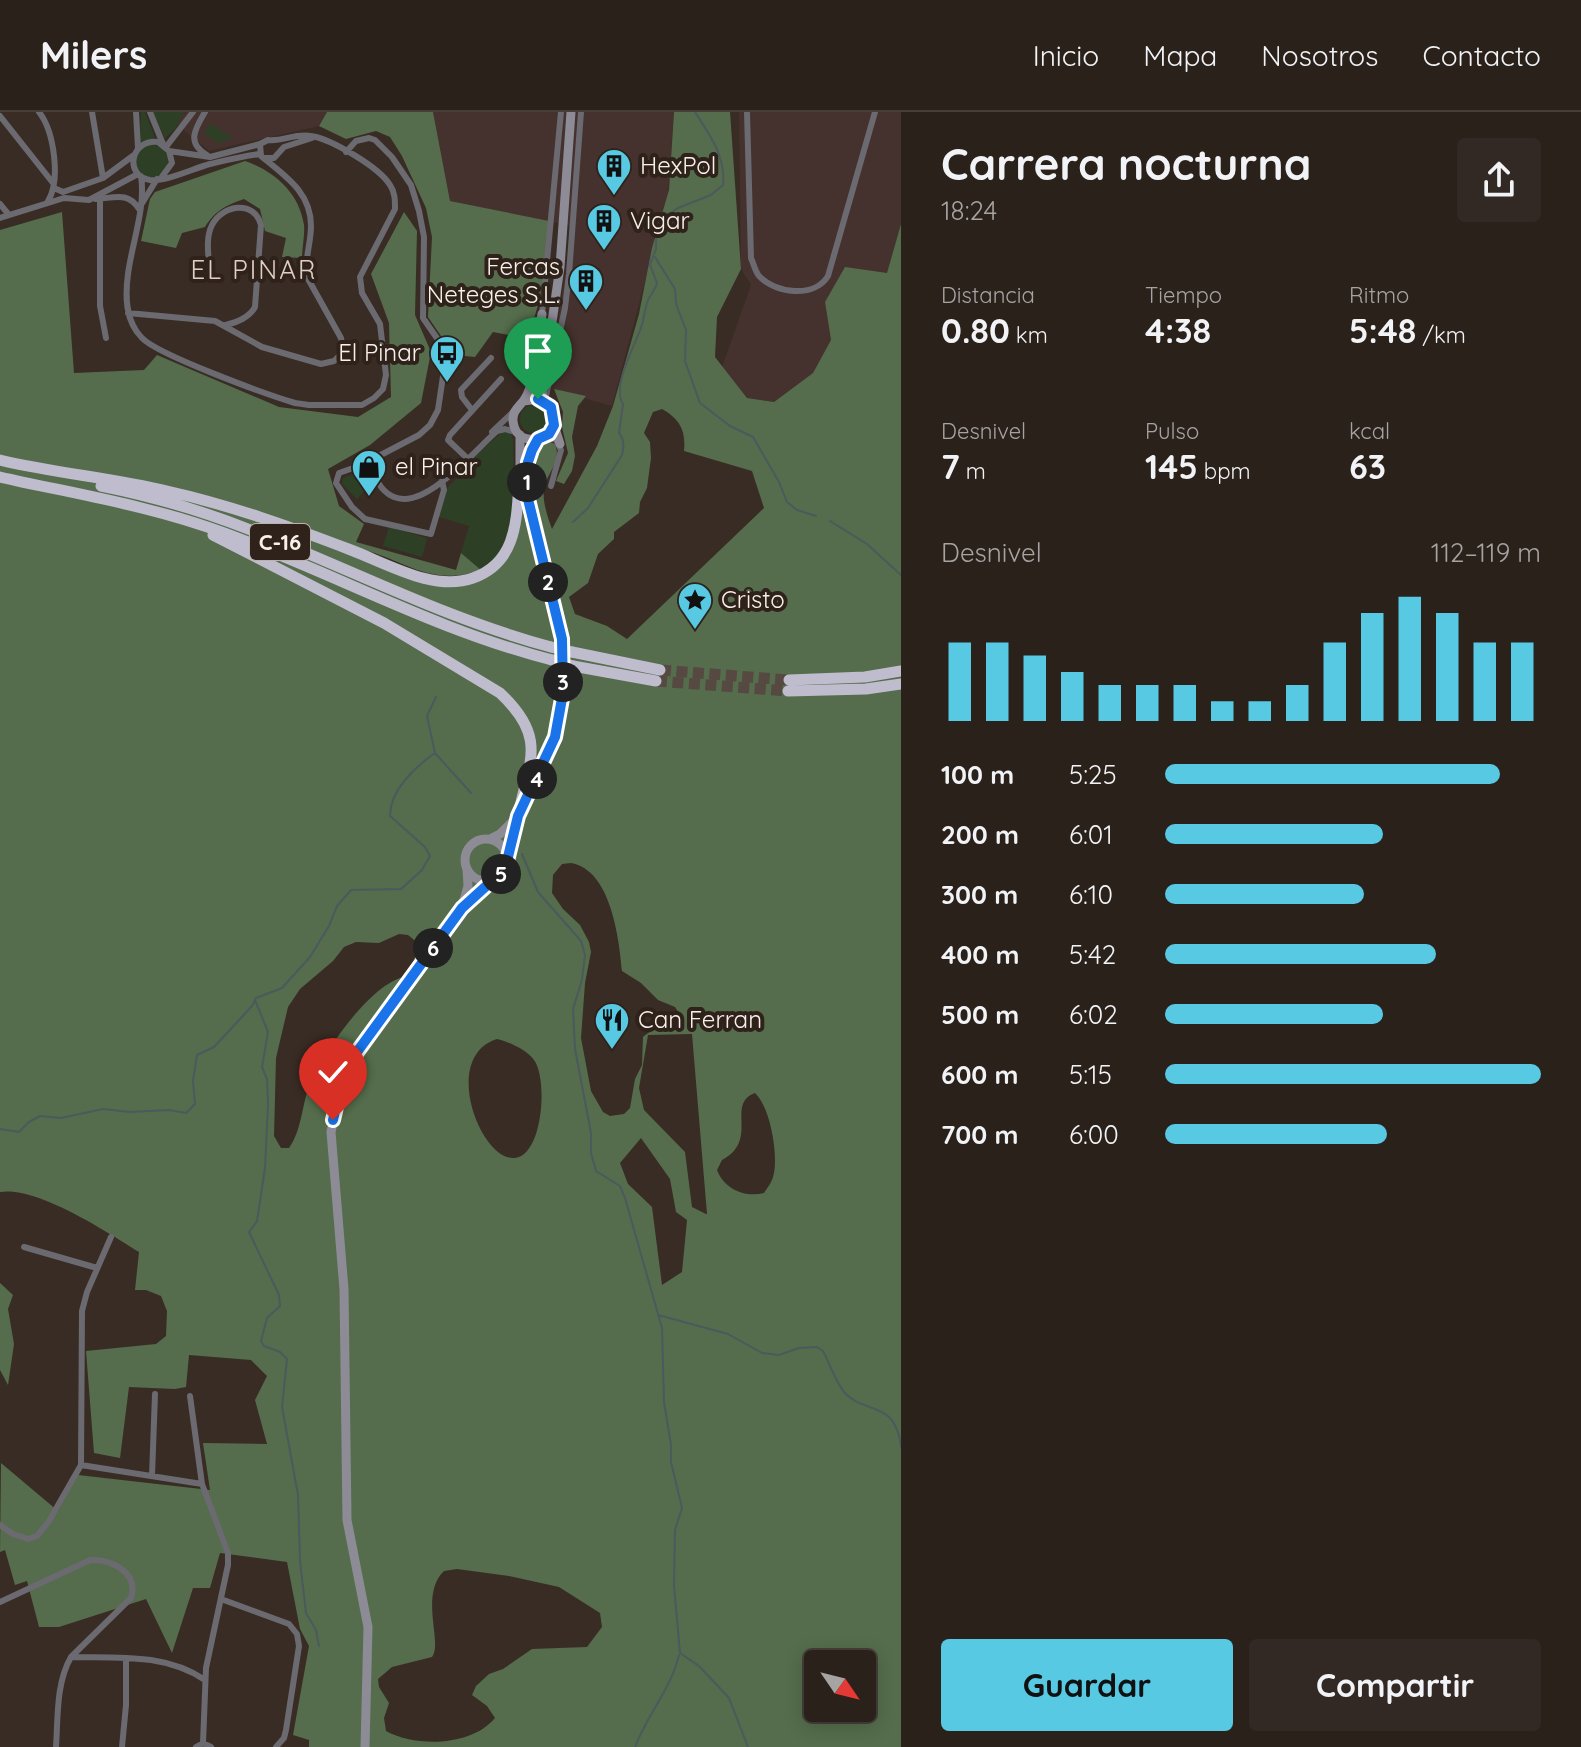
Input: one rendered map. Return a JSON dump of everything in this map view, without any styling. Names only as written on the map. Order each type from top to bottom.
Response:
[{"type":"highway","points":[[0,463],[151,487],[228,507],[419,576],[450,582],[487,572],[510,547],[518,516],[520,471]]},
{"type":"highway","name":"C-16","points":[[0,463],[127,491],[212,515],[433,609],[551,654],[573,666],[658,675],[572,652],[551,654],[448,628],[258,546],[192,523],[108,500],[0,477]]},
{"type":"highway","points":[[192,523],[384,623],[500,693],[514,706],[528,728],[532,748],[532,763],[518,816]]},
{"type":"highway","points":[[901,671],[789,685],[866,689],[901,684]]},
{"type":"main road","points":[[545,402],[540,374],[560,267],[571,112]]},
{"type":"main road","points":[[524,401],[553,309]]},
{"type":"main road","points":[[542,314],[542,341]]},
{"type":"main road","points":[[365,1747],[368,1627],[347,1520],[344,1289],[331,1132],[339,1090],[351,1061],[462,908],[490,880],[503,872],[518,816],[555,737],[563,671],[559,624],[520,471],[519,434],[513,421],[515,410],[524,401],[533,398],[545,402],[553,411],[560,444]]},
{"type":"main road","points":[[527,495],[529,457],[554,425]]},
{"type":"main road","points":[[519,434],[527,439],[542,438]]},
{"type":"main road","points":[[462,908],[468,886],[466,857],[469,848],[478,841],[500,834],[518,816]]},
{"type":"main road","points":[[490,839],[501,845],[506,855]]},
{"type":"main road","points":[[467,869],[478,879],[490,880]]},
{"type":"street","points":[[39,112],[49,129],[54,168],[48,201]]},
{"type":"street","points":[[92,112],[103,178]]},
{"type":"street","points":[[0,116],[53,185],[63,192],[103,178],[136,152],[152,141],[189,156],[210,157],[291,135],[315,137],[346,152],[383,176],[395,196],[395,209],[360,277],[362,293],[376,315],[382,337],[385,383],[374,398],[362,405],[342,406],[309,405],[282,399],[153,346],[140,336],[128,313],[126,287],[139,209],[140,175],[135,168],[136,152],[136,112]]},
{"type":"street","points":[[139,209],[172,163],[150,112]]},
{"type":"street","points":[[166,148],[195,112]]},
{"type":"street","points":[[205,112],[193,132],[197,149],[210,157]]},
{"type":"street","points":[[542,314],[553,225],[561,112]]},
{"type":"street","points":[[545,402],[565,308],[581,112]]},
{"type":"street","points":[[747,112],[751,258],[757,274],[768,283],[801,292],[821,286],[828,276],[875,112]]},
{"type":"street","points":[[89,200],[140,175],[159,178],[262,156],[271,159],[294,141],[315,137]]},
{"type":"street","points":[[346,152],[356,141],[375,140],[392,157],[411,185],[424,237],[423,318],[446,356],[438,410],[433,421],[419,435],[375,458],[362,457],[356,467],[342,471],[335,480],[338,488],[365,519],[431,534],[444,490],[442,481]]},
{"type":"street","points":[[128,313],[215,321],[262,347],[321,364],[334,361],[343,348],[341,338],[307,277],[305,266],[311,227],[309,210],[304,197],[288,176],[273,141]]},
{"type":"street","points":[[260,144],[262,156],[288,176]]},
{"type":"street","points":[[0,218],[64,198],[89,200],[119,196],[129,198],[139,209]]},
{"type":"street","points":[[100,199],[100,306],[106,338]]},
{"type":"street","points":[[0,204],[9,215]]},
{"type":"street","points":[[209,264],[209,235],[218,217],[235,207],[244,207],[257,215],[261,225],[255,307],[240,321],[226,325]]},
{"type":"street","points":[[472,410],[462,397],[461,390],[491,358]]},
{"type":"street","points":[[468,459],[448,440],[501,379]]},
{"type":"street","points":[[375,458],[373,473],[385,494],[399,500],[411,498],[442,481],[515,410]]},
{"type":"street","points":[[485,441],[501,429],[519,434]]},
{"type":"street","points":[[542,438],[552,437],[560,444],[561,456],[551,486]]},
{"type":"street","points":[[356,467],[373,473]]},
{"type":"street","points":[[0,1525],[28,1539],[37,1536],[55,1512],[81,1465],[82,1311],[111,1237]]},
{"type":"street","points":[[24,1247],[97,1268]]},
{"type":"street","points":[[152,1476],[155,1394]]},
{"type":"street","points":[[190,1396],[202,1484],[228,1553],[205,1680],[206,1746]]},
{"type":"street","points":[[81,1465],[202,1484]]},
{"type":"street","points":[[0,1602],[90,1560],[119,1566],[130,1577],[134,1589],[131,1598],[71,1657],[61,1678],[56,1747]]},
{"type":"street","points":[[221,1599],[289,1624],[297,1634],[299,1646],[286,1730],[276,1747]]},
{"type":"street","points":[[71,1657],[172,1663],[205,1680]]},
{"type":"street","points":[[122,1747],[126,1658]]},
{"type":"shaded area","points":[[162,112],[327,112],[319,126],[209,151]]},
{"type":"shaded area","points":[[433,112],[674,112],[668,195],[612,406],[548,388],[572,226],[450,201]]},
{"type":"shaded area","points":[[739,112],[901,112],[901,224],[887,274],[825,302],[831,340],[813,373],[774,402],[747,398],[722,367],[751,285],[741,269]]},
{"type":"green space","points":[[141,112],[145,112],[155,138],[140,143]]},
{"type":"green space","points":[[153,112],[183,113],[176,128],[165,138]]},
{"type":"green space","points":[[327,112],[433,112],[450,201],[549,221],[540,296],[525,338],[493,332],[475,357],[454,355],[428,317],[432,237],[426,208],[402,156],[390,137],[376,131],[346,139],[319,126]]},
{"type":"green space","points":[[674,112],[730,112],[741,269],[717,317],[715,357],[747,398],[774,402],[813,373],[831,340],[825,302],[845,267],[887,273],[901,224],[901,1747],[309,1747],[309,1740],[293,1735],[309,1646],[300,1629],[287,1562],[220,1553],[210,1588],[193,1588],[172,1653],[146,1599],[59,1627],[39,1627],[27,1581],[15,1585],[5,1550],[0,1552],[1,1463],[58,1511],[78,1475],[210,1490],[203,1443],[267,1444],[255,1400],[267,1376],[251,1360],[189,1355],[186,1387],[129,1387],[120,1458],[94,1453],[86,1351],[156,1344],[166,1336],[167,1311],[161,1296],[146,1290],[135,1290],[139,1252],[52,1203],[15,1192],[0,1192],[0,230],[62,212],[74,373],[144,370],[157,355],[279,407],[358,417],[391,397],[389,323],[371,274],[404,212],[417,231],[415,315],[431,352],[421,403],[370,445],[328,469],[339,506],[364,524],[356,542],[456,570],[461,553],[481,570],[463,575],[434,574],[362,549],[438,585],[493,571],[522,510],[549,607],[562,611],[538,522],[533,474],[537,455],[548,441],[555,444],[557,456],[544,494],[552,529],[597,446],[613,406],[639,314],[652,248],[669,190]],"holes":[[[662,409],[677,421],[684,437],[684,451],[752,471],[764,508],[627,639],[607,626],[575,614],[569,597],[588,583],[598,554],[614,539],[614,532],[639,513],[640,502],[647,488],[651,458],[650,442],[644,433],[653,412]],[[571,863],[585,868],[604,892],[615,924],[622,971],[641,983],[658,1000],[675,1007],[681,1016],[643,1037],[642,1065],[635,1079],[630,1108],[624,1114],[610,1116],[603,1112],[591,1091],[581,1038],[591,952],[580,925],[552,893],[553,875],[562,864]],[[399,934],[408,935],[418,943],[414,961],[403,977],[390,983],[362,1006],[337,1038],[310,1083],[293,1141],[289,1148],[281,1148],[274,1136],[276,1058],[288,1007],[300,989],[333,961],[344,947],[356,942],[379,943]],[[692,1034],[707,1214],[692,1207],[685,1152],[644,1110],[639,1088],[648,1035]],[[497,1039],[507,1042],[527,1053],[538,1070],[542,1099],[537,1131],[524,1154],[515,1158],[502,1155],[490,1144],[479,1127],[472,1107],[469,1086],[471,1066],[480,1049]],[[755,1093],[761,1100],[774,1146],[772,1179],[764,1193],[757,1194],[743,1193],[730,1187],[717,1170],[722,1160],[739,1143],[741,1114],[747,1098]],[[641,1138],[670,1179],[676,1212],[687,1220],[682,1272],[662,1285],[652,1207],[628,1184],[620,1163]],[[457,1569],[559,1587],[600,1613],[602,1627],[587,1647],[532,1649],[503,1669],[489,1674],[476,1686],[472,1695],[487,1706],[495,1718],[485,1728],[458,1739],[412,1740],[386,1731],[384,1718],[389,1703],[379,1687],[378,1679],[392,1667],[432,1657],[435,1650],[432,1605],[437,1581],[444,1571]]]},
{"type":"green space","points":[[210,124],[233,138],[219,143],[204,134]]},
{"type":"green space","points":[[152,145],[163,150],[168,161],[163,172],[152,177],[141,172],[136,161],[141,150]]},
{"type":"green space","points":[[245,161],[284,184],[297,202],[304,225],[302,258],[282,257],[286,238],[265,231],[260,209],[244,199],[222,209],[205,227],[182,233],[176,248],[141,241],[150,199],[155,192]]},
{"type":"green space","points":[[554,389],[586,396],[578,406],[572,437],[575,456],[572,471],[564,484],[556,481],[568,453],[562,427],[563,412]]},
{"type":"green space","points":[[534,405],[544,409],[548,419],[544,429],[534,433],[524,429],[520,419],[524,409]]},
{"type":"green space","points":[[503,431],[511,434],[513,439],[515,513],[500,554],[481,570],[461,553],[469,526],[439,517],[448,487],[475,461],[473,458]]},
{"type":"green space","points":[[354,474],[368,482],[367,488],[357,499],[342,484],[343,478]]},
{"type":"green space","points":[[389,527],[427,538],[422,557],[383,546]]},
{"type":"green space","points":[[0,1283],[13,1295],[8,1309],[14,1344],[8,1385],[0,1370]]},
{"type":"waterway","points":[[573,522],[588,508],[622,455],[623,444],[619,433],[623,404],[620,387],[648,300],[657,283],[650,265],[656,249],[656,229],[661,220],[678,208],[711,195],[723,185],[719,156],[695,112]]},
{"type":"waterway","points":[[655,257],[675,289],[676,304],[686,330],[685,361],[700,403],[730,426],[753,437],[787,502],[797,510],[816,516]]},
{"type":"waterway","points":[[830,521],[867,544],[901,575]]},
{"type":"waterway","points":[[0,1129],[19,1132],[40,1116],[61,1118],[103,1109],[186,1113],[195,1104],[193,1081],[197,1055],[214,1047],[256,998],[282,988],[310,957],[337,906],[351,890],[401,889],[422,870],[430,856],[425,847],[390,816],[399,788],[412,772],[435,753],[427,716],[436,697]]},
{"type":"waterway","points":[[435,753],[471,793]]},
{"type":"waterway","points":[[522,854],[538,892],[581,941],[585,955],[582,980],[573,1009],[575,1049],[591,1133],[591,1153],[596,1171],[620,1186],[625,1198],[662,1328],[664,1402],[671,1462],[682,1508],[675,1530],[674,1585],[680,1653],[699,1666],[729,1698],[748,1747]]},
{"type":"waterway","points":[[255,1000],[268,1032],[262,1067],[267,1079],[268,1104],[265,1168],[257,1221],[249,1232],[279,1295],[280,1306],[267,1318],[261,1341],[264,1346],[280,1352],[287,1359],[282,1407],[298,1495],[300,1561],[306,1613],[316,1630],[319,1646]]},
{"type":"waterway","points":[[658,1315],[728,1334],[762,1353],[779,1355],[799,1348],[817,1347],[823,1351],[844,1392],[893,1421],[901,1447]]},
{"type":"waterway","points":[[635,1747],[679,1655]]},
{"type":"tunnel","points":[[660,670],[789,680]]},
{"type":"tunnel","points":[[656,681],[788,691]]},
{"type":"place","name":"HexPol","points":[[614,197]]},
{"type":"place","name":"Vigar","points":[[604,252]]},
{"type":"place","name":"Fercas Neteges S.L.","points":[[586,312]]},
{"type":"place","name":"El Pinar","points":[[447,384]]},
{"type":"place","name":"el Pinar","points":[[369,498]]},
{"type":"place","name":"Cristo","points":[[695,631]]},
{"type":"place","name":"Can Ferran","points":[[612,1051]]},
{"type":"district","name":"EL PINAR","points":[[254,270]]},
{"type":"route","points":[[333,1120],[342,1081],[357,1052],[462,908],[505,869],[518,816],[548,758],[555,737],[563,693],[562,639],[527,495],[528,462],[532,450],[538,439],[549,434],[554,425],[551,407],[538,399]]}]
